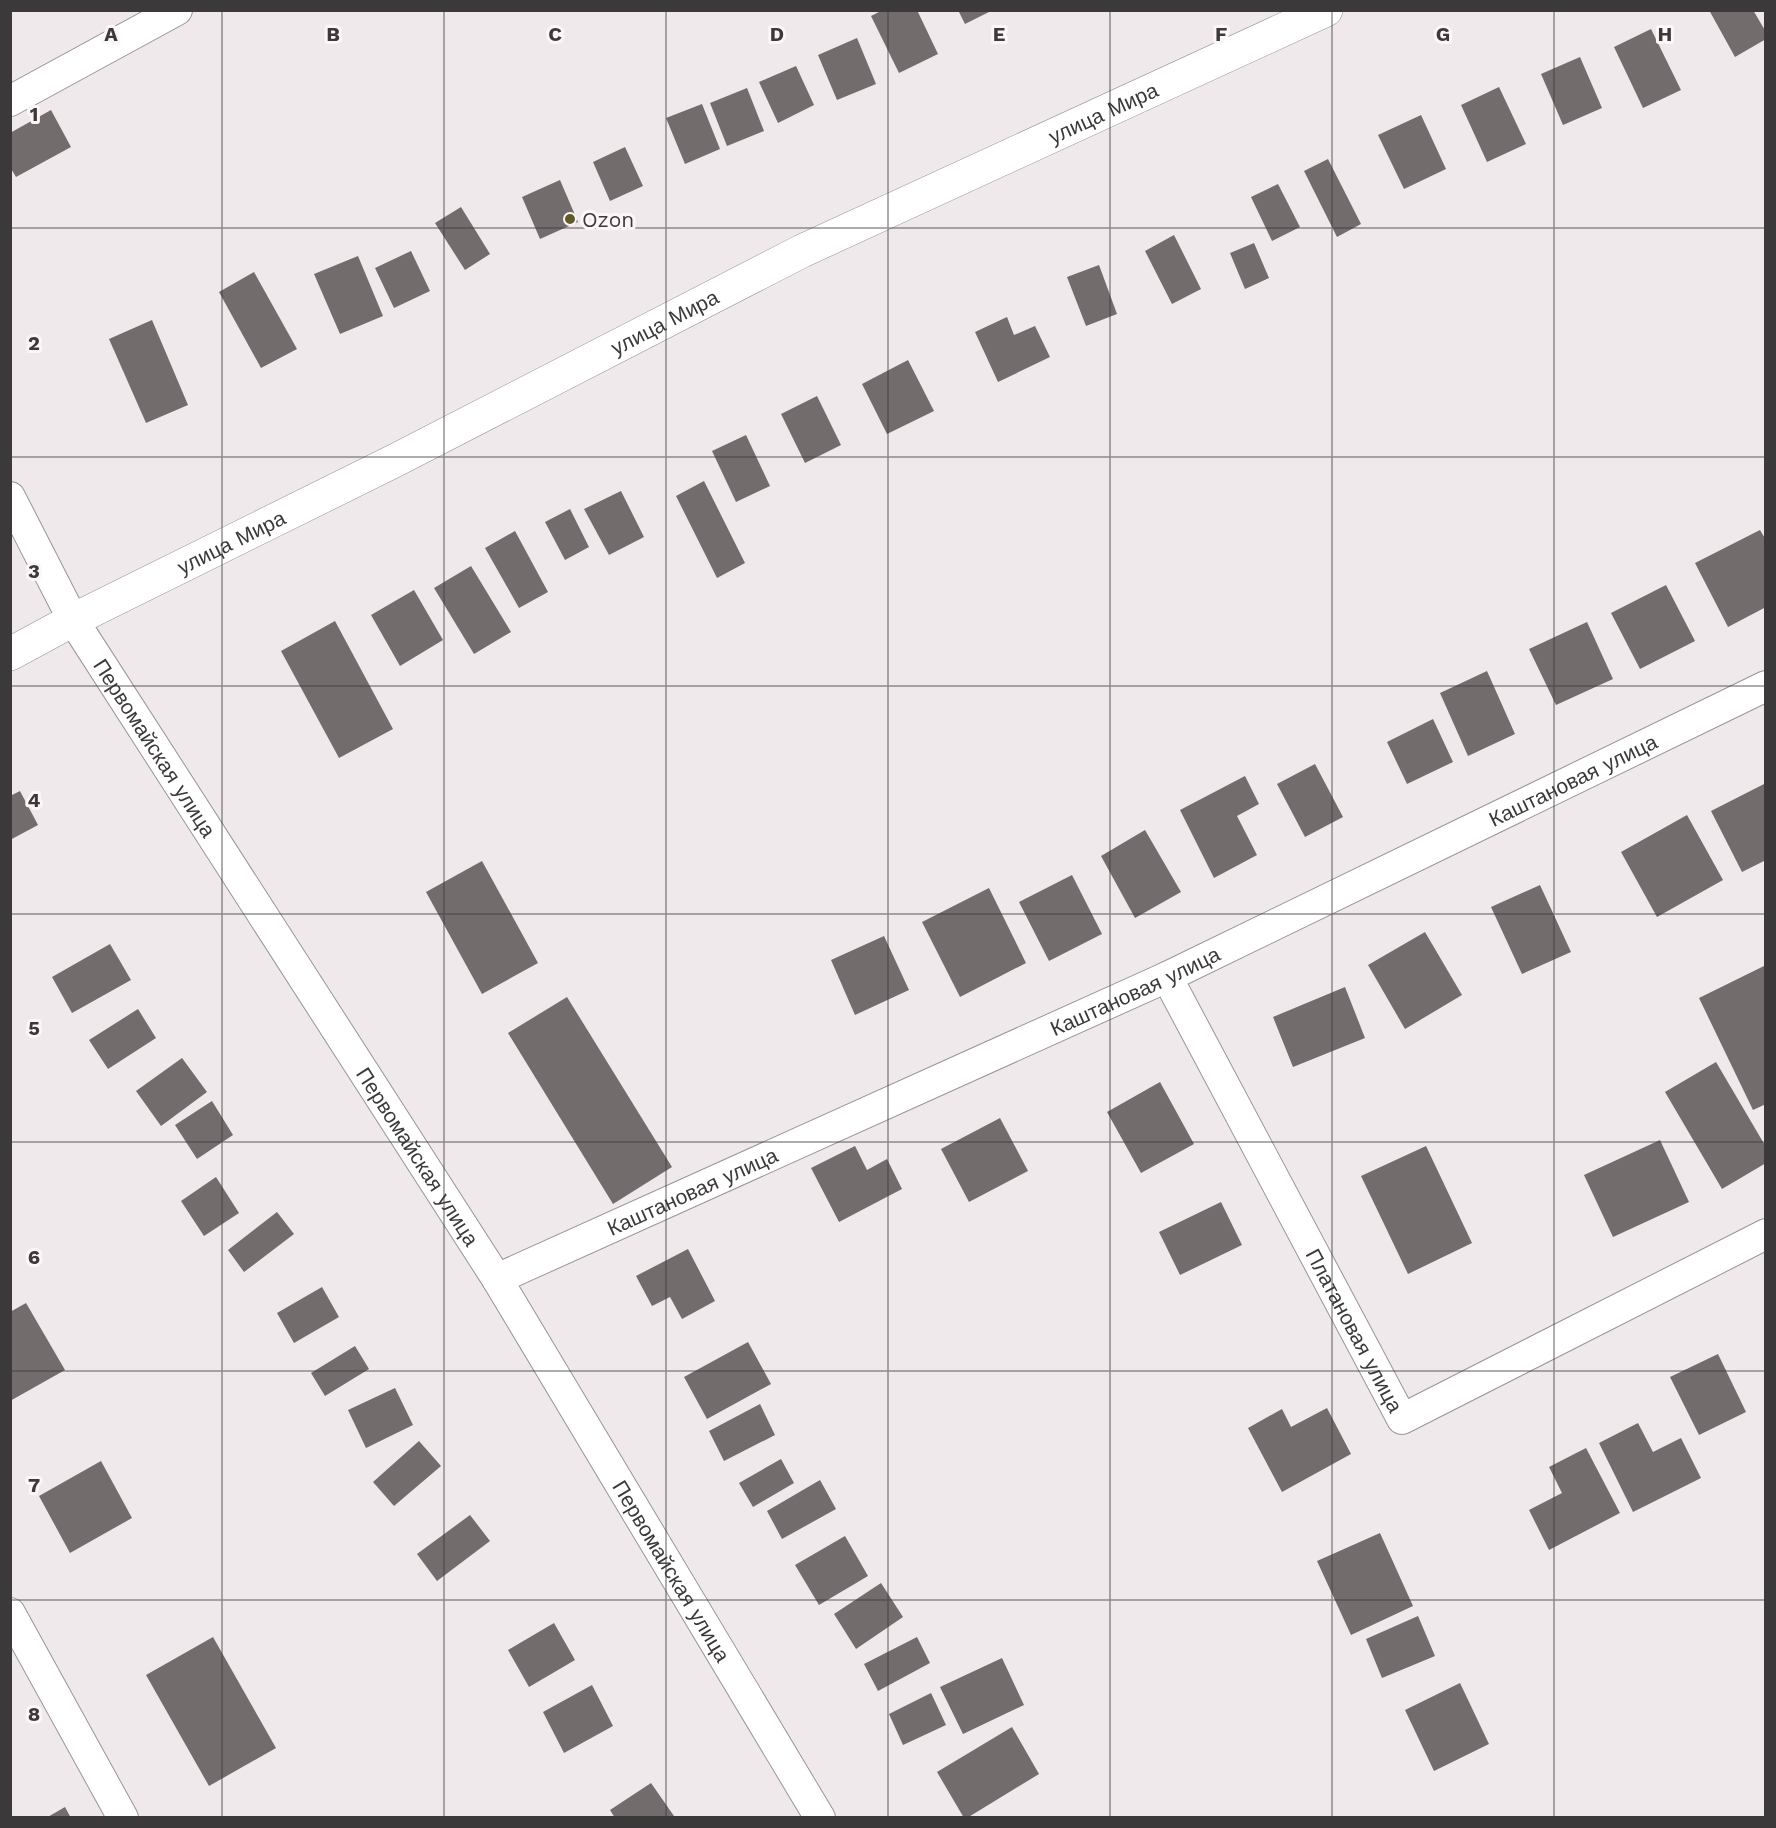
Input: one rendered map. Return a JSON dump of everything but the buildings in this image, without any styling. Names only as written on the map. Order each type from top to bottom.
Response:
[{"type":"main road","name":"улица Мира","points":[[10,654],[394,461],[802,251],[1326,10]]},
{"type":"street","points":[[10,100],[177,10]]},
{"type":"street","name":"Первомайская улица","points":[[10,496],[74,620],[497,1279],[820,1818]]},
{"type":"street","name":"Каштановая улица","points":[[497,1279],[1167,977],[1766,686]]},
{"type":"street","name":"Платановая улица","points":[[1167,977],[1402,1419],[1766,1234]]},
{"type":"street","points":[[10,1613],[123,1818]]},
{"type":"place","name":"Ozon","points":[[570,219]]}]
